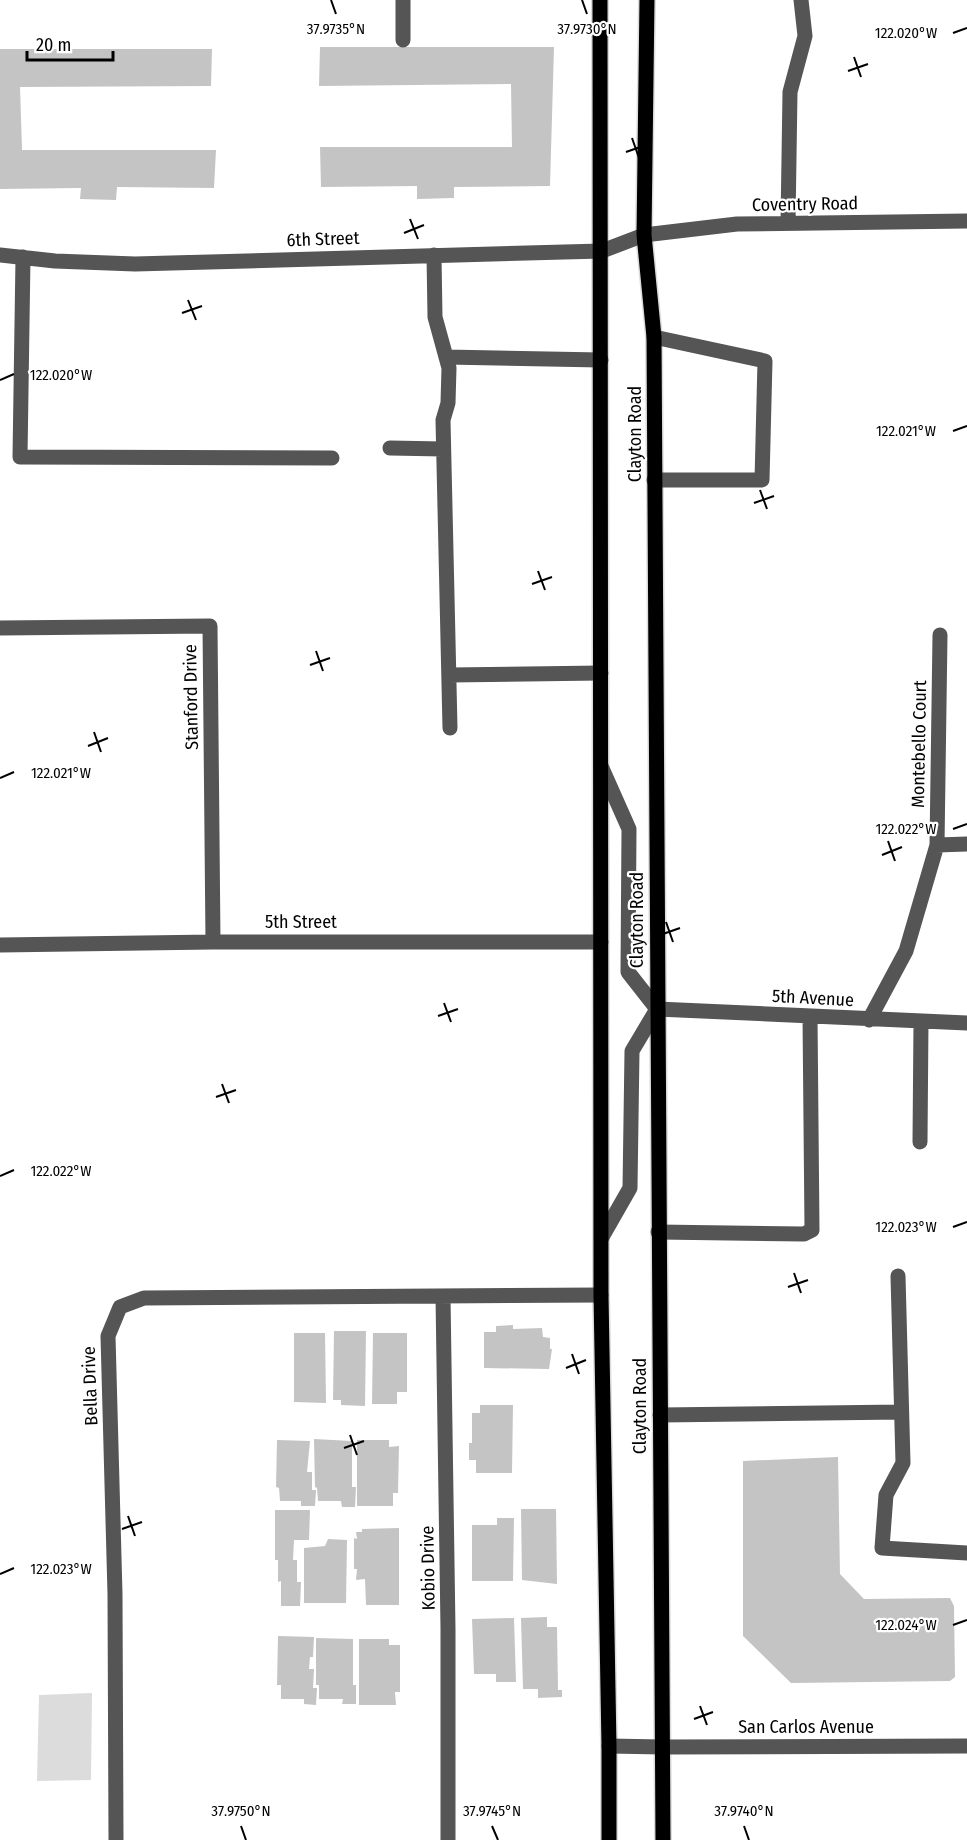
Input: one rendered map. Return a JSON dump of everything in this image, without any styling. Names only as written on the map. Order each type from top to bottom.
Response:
[{"type":"main road","name":"Clayton Road","points":[[600,0],[602,250],[601,1295],[609,1840]]},
{"type":"main road","name":"Clayton Road","points":[[647,0],[644,235],[654,337],[663,1840]]},
{"type":"street","points":[[403,0],[403,40]]},
{"type":"street","points":[[788,223],[790,92],[805,36],[801,0]]},
{"type":"street","name":"Coventry Road","points":[[644,235],[737,224],[967,221]]},
{"type":"street","name":"6th Street","points":[[0,255],[56,261],[135,264],[602,250],[644,235]]},
{"type":"street","points":[[434,255],[435,317],[449,368],[448,403],[443,420],[443,449],[450,728]]},
{"type":"street","points":[[24,257],[20,457],[332,458]]},
{"type":"street","points":[[654,337],[765,362],[762,480],[654,480]]},
{"type":"street","points":[[446,357],[601,360]]},
{"type":"street","points":[[390,448],[443,449]]},
{"type":"street","name":"Stanford Drive","points":[[0,628],[210,626],[213,942]]},
{"type":"street","name":"Montebello Court","points":[[869,1020],[906,951],[937,845],[940,635]]},
{"type":"street","points":[[448,675],[601,673]]},
{"type":"street","points":[[602,766],[629,829],[628,972],[657,1009],[632,1051],[630,1188],[602,1237]]},
{"type":"street","points":[[937,845],[967,844]]},
{"type":"street","name":"5th Street","points":[[0,945],[213,942],[601,942]]},
{"type":"street","name":"5th Avenue","points":[[657,1009],[967,1023]]},
{"type":"street","points":[[658,1232],[804,1234],[812,1230],[810,1016]]},
{"type":"street","points":[[920,1142],[921,1021]]},
{"type":"street","points":[[898,1276],[903,1463],[886,1496],[882,1548],[967,1553]]},
{"type":"street","name":"Bella Drive","points":[[116,1840],[115,1582],[108,1336],[120,1307],[144,1298],[601,1295]]},
{"type":"street","name":"Kobio Drive","points":[[443,1296],[448,1629],[448,1840]]},
{"type":"street","points":[[660,1415],[901,1412]]},
{"type":"street","name":"San Carlos Avenue","points":[[609,1746],[663,1748],[967,1746]]},
{"type":"shaded area","points":[[92,1693],[91,1780],[37,1781],[39,1695]]},
{"type":"building","points":[[320,47],[554,47],[550,186],[454,187],[454,198],[417,199],[417,186],[321,187],[320,147],[512,147],[511,84],[319,86]]},
{"type":"building","points":[[0,49],[212,49],[211,86],[20,87],[22,150],[216,150],[214,188],[117,187],[116,200],[80,199],[81,188],[0,189]]},
{"type":"building","points":[[513,1325],[513,1329],[542,1328],[543,1337],[550,1338],[550,1349],[552,1349],[549,1369],[484,1368],[484,1332],[496,1332],[496,1326]]},
{"type":"building","points":[[334,1331],[366,1331],[365,1406],[341,1405],[341,1400],[333,1400]]},
{"type":"building","points":[[294,1333],[325,1333],[326,1403],[294,1402]]},
{"type":"building","points":[[373,1333],[407,1333],[407,1392],[397,1392],[397,1404],[372,1404]]},
{"type":"building","points":[[480,1405],[513,1405],[512,1473],[476,1473],[476,1460],[469,1460],[469,1443],[472,1443],[472,1413],[480,1413]]},
{"type":"building","points":[[314,1439],[352,1441],[352,1487],[356,1487],[355,1507],[342,1507],[341,1501],[318,1501],[315,1487]]},
{"type":"building","points":[[277,1440],[310,1441],[307,1472],[312,1472],[312,1490],[316,1490],[315,1506],[301,1506],[301,1501],[280,1501],[279,1488],[276,1487]]},
{"type":"building","points":[[357,1440],[389,1440],[389,1447],[399,1446],[398,1493],[393,1493],[393,1506],[357,1506]]},
{"type":"building","points":[[838,1457],[840,1574],[864,1599],[950,1598],[954,1606],[955,1677],[950,1681],[791,1683],[743,1636],[743,1461]]},
{"type":"building","points":[[521,1509],[556,1509],[557,1584],[522,1580]]},
{"type":"building","points":[[275,1510],[310,1510],[309,1540],[294,1540],[293,1560],[297,1560],[297,1582],[301,1582],[300,1606],[281,1606],[281,1581],[278,1582],[278,1560],[275,1560]]},
{"type":"building","points":[[497,1518],[514,1518],[513,1581],[472,1581],[472,1525],[497,1525]]},
{"type":"building","points":[[399,1528],[399,1605],[366,1605],[365,1579],[356,1580],[357,1569],[354,1569],[356,1532],[362,1532],[362,1529]]},
{"type":"building","points":[[328,1539],[347,1540],[346,1603],[304,1603],[304,1548],[325,1546]]},
{"type":"building","points":[[547,1617],[547,1627],[557,1627],[558,1690],[562,1690],[562,1697],[538,1698],[538,1689],[523,1689],[521,1618]]},
{"type":"building","points":[[514,1618],[516,1682],[496,1682],[496,1674],[474,1674],[472,1619]]},
{"type":"building","points":[[278,1636],[314,1637],[313,1657],[310,1657],[309,1669],[314,1669],[313,1688],[317,1688],[316,1705],[304,1704],[304,1699],[281,1699],[281,1685],[277,1685]]},
{"type":"building","points":[[316,1638],[353,1639],[353,1685],[356,1685],[356,1704],[342,1704],[343,1699],[319,1699],[319,1685],[316,1685]]},
{"type":"building","points":[[359,1639],[389,1639],[389,1645],[400,1645],[400,1692],[395,1692],[396,1705],[359,1705]]}]
